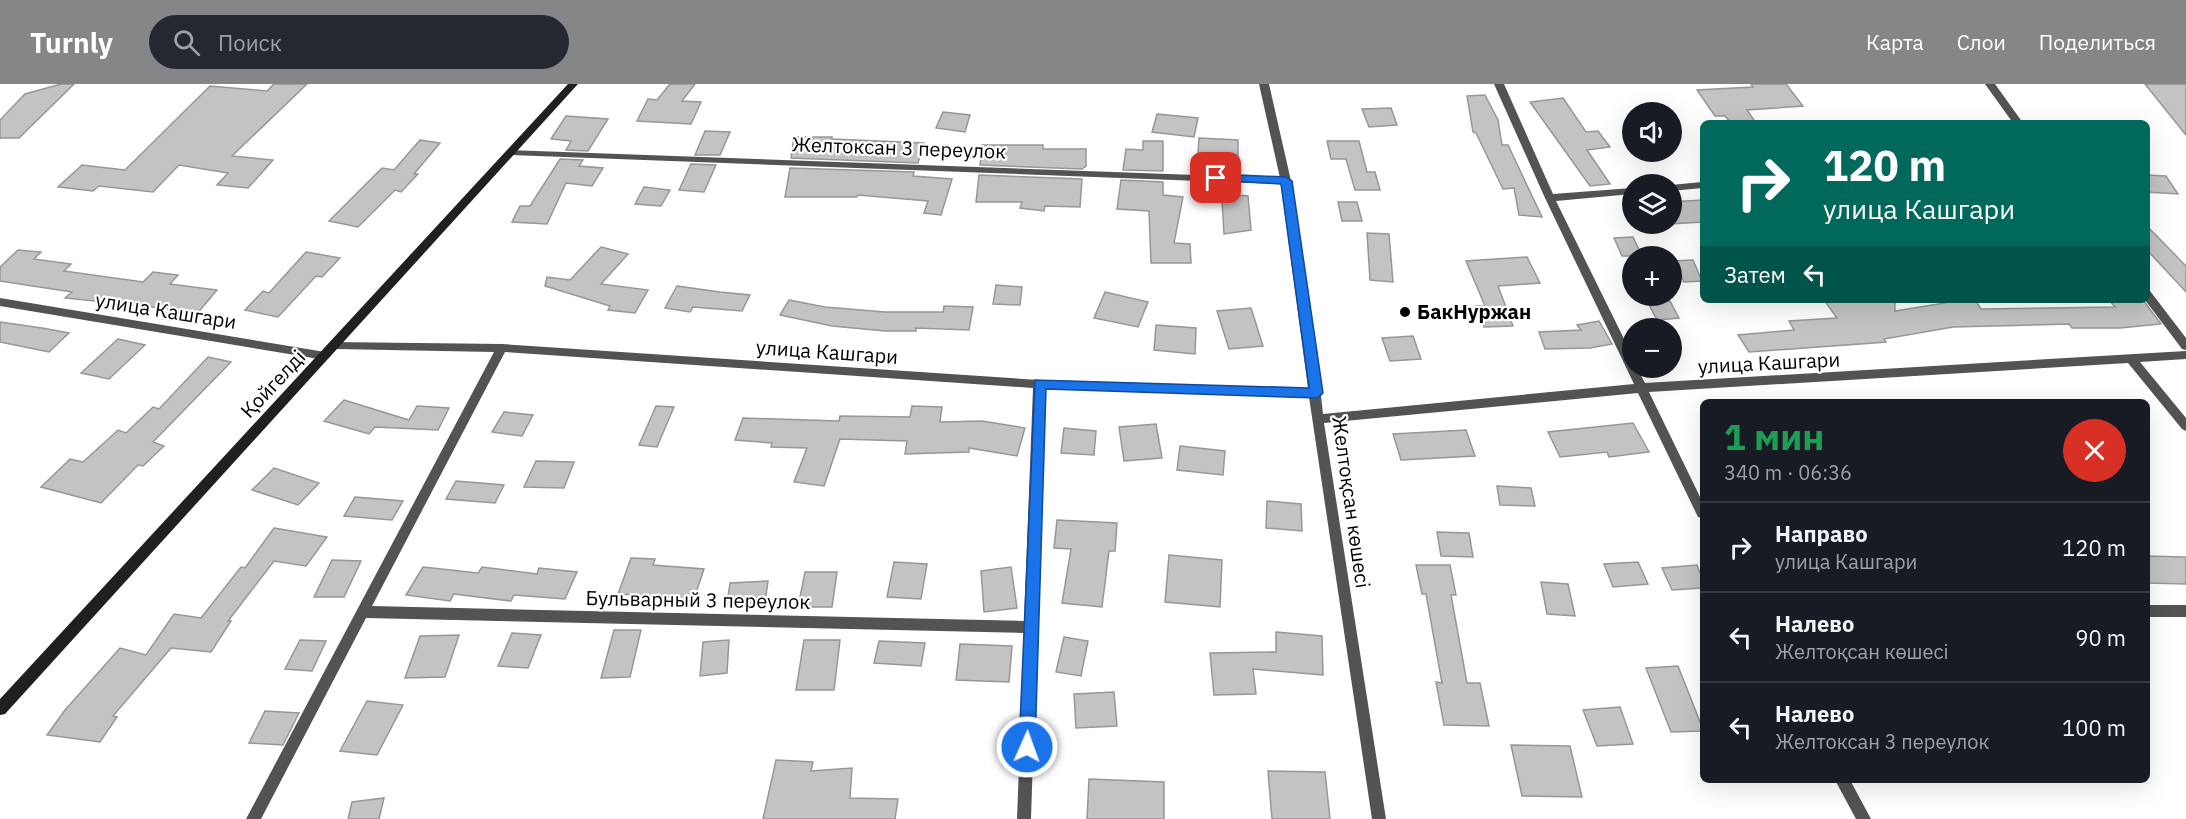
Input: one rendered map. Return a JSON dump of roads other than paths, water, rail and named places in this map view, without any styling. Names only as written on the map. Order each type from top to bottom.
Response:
[{"type":"street","name":"Қойгелді","points":[[0,709],[573,84]]},
{"type":"street","name":"Желтоқсан көшесі","points":[[1264,84],[1286,181],[1317,393],[1318,419],[1379,819]]},
{"type":"street","points":[[1499,84],[1550,198],[1622,346]]},
{"type":"street","points":[[1990,84],[2016,120]]},
{"type":"street","name":"Желтоксан 3 переулок","points":[[511,152],[1286,181]]},
{"type":"street","points":[[1682,187],[1700,185]]},
{"type":"street","points":[[1550,198],[1622,192]]},
{"type":"street","points":[[2150,299],[2186,346]]},
{"type":"street","name":"улица Кашгари","points":[[0,302],[325,356]]},
{"type":"street","name":"улица Кашгари","points":[[335,345],[502,348],[1040,384],[1317,393]]},
{"type":"street","points":[[254,819],[502,348]]},
{"type":"street","name":"улица Кашгари","points":[[1318,419],[1642,388],[2186,355]]},
{"type":"street","points":[[2131,359],[2186,426]]},
{"type":"street","points":[[1637,378],[1700,509]]},
{"type":"street","points":[[1024,819],[1040,384]]},
{"type":"street","points":[[2150,611],[2186,611]]},
{"type":"street","name":"Бульварный 3 переулок","points":[[364,612],[1031,627]]},
{"type":"street","points":[[1844,783],[1864,819]]},
{"type":"place","name":"БакНуржан","points":[[1405,312]]}]
